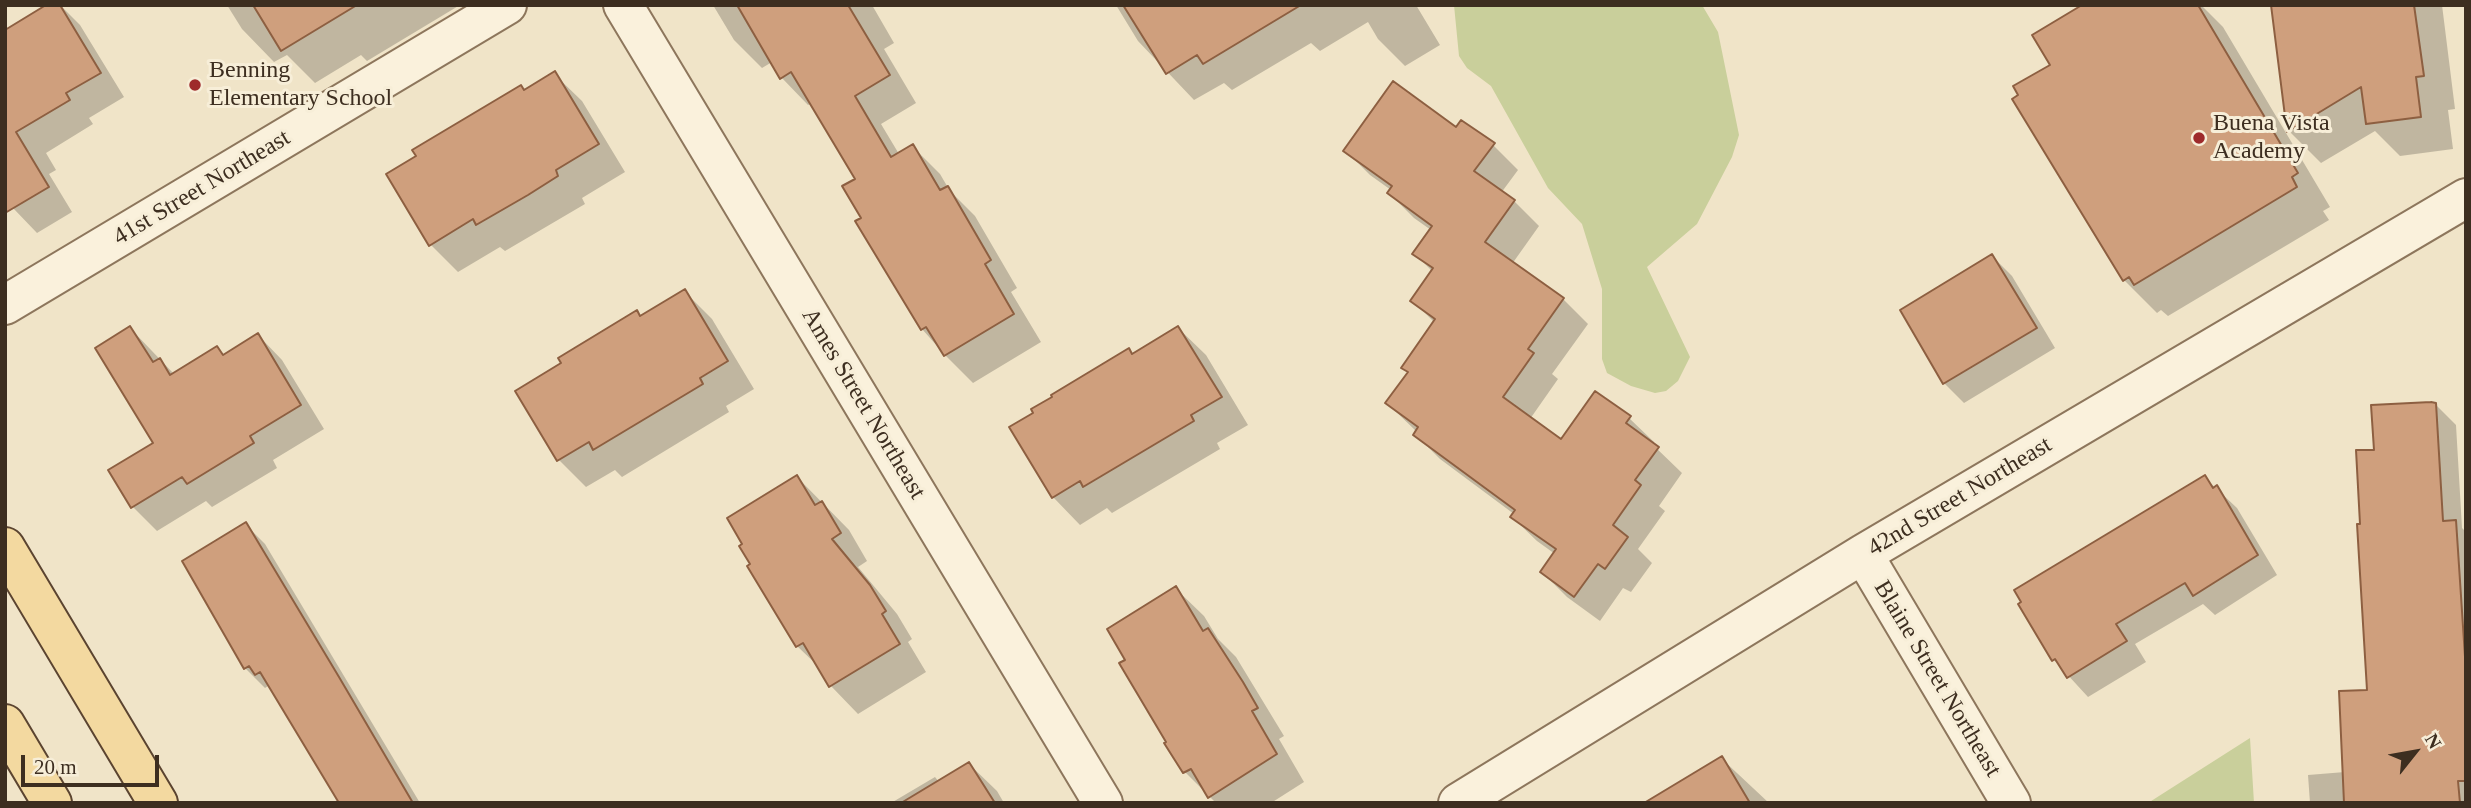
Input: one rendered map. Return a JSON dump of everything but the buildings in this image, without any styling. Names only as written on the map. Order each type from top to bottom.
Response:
[{"type":"main road","points":[[5,547],[158,803]]},
{"type":"main road","points":[[5,724],[52,803]]},
{"type":"street","name":"41st Street Northeast","points":[[5,305],[507,5]]},
{"type":"street","name":"Ames Street Northeast","points":[[623,5],[1103,803]]},
{"type":"street","name":"42nd Street Northeast","points":[[1458,803],[1863,554],[2466,198]]},
{"type":"street","name":"Blaine Street Northeast","points":[[1863,554],[2011,803]]},
{"type":"green space","points":[[1454,5],[1702,5],[1718,32],[1739,135],[1732,157],[1697,224],[1647,267],[1690,357],[1678,381],[1666,391],[1655,393],[1631,386],[1607,373],[1602,359],[1602,289],[1582,224],[1548,188],[1491,86],[1467,68],[1459,56]]},
{"type":"green space","points":[[2250,738],[2254,803],[2148,803]]},
{"type":"place","name":"Benning Elementary School","points":[[195,85]]},
{"type":"place","name":"Buena Vista Academy","points":[[2199,138]]}]
